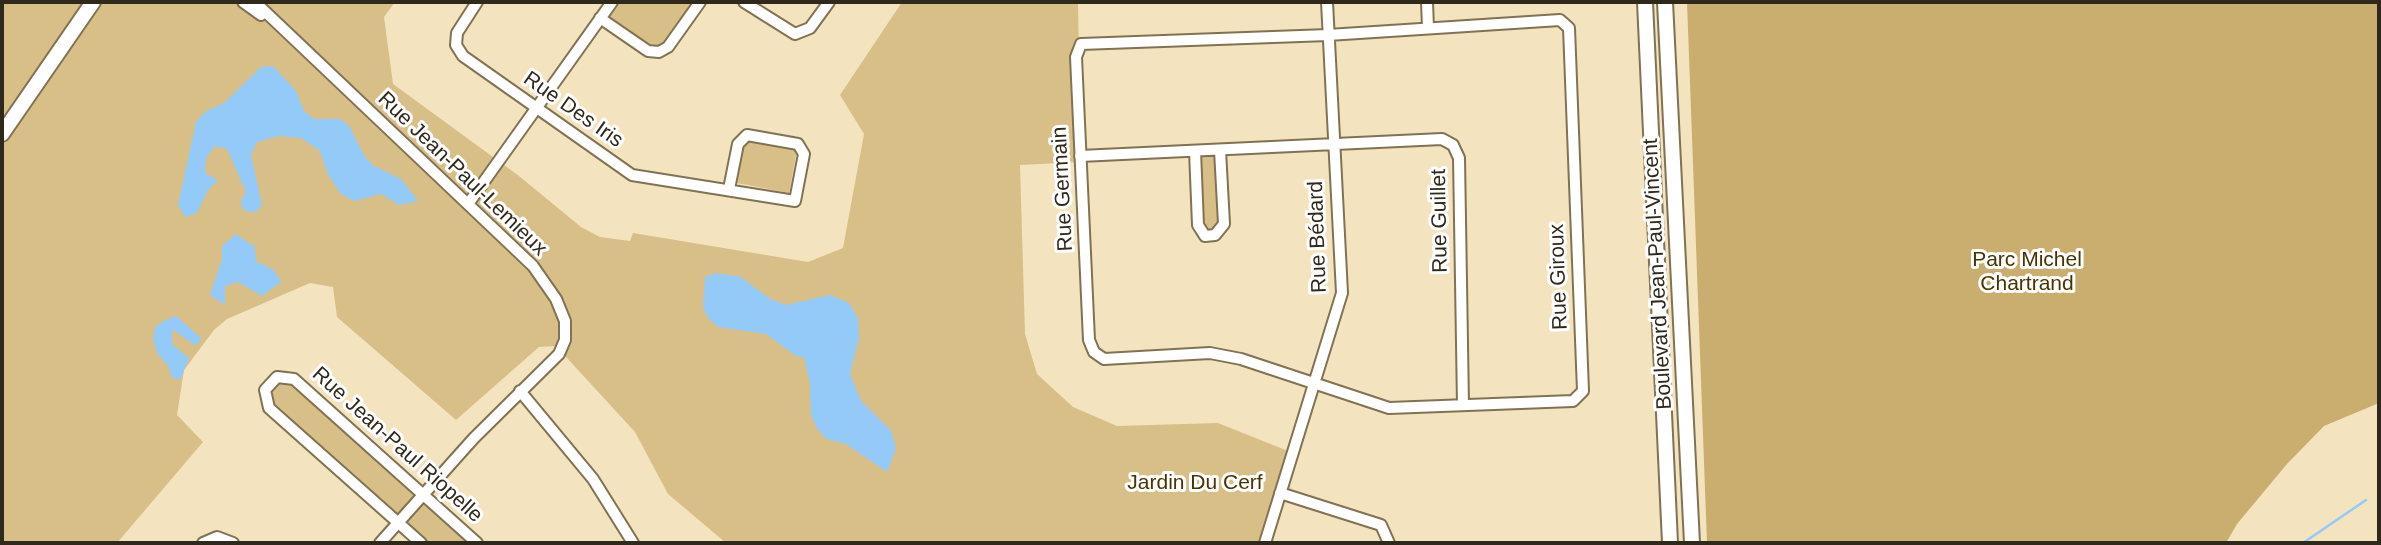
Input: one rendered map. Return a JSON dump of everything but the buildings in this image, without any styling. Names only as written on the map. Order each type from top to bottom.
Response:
[{"type":"street","points":[[2,134],[93,2]]},
{"type":"street","name":"Rue Jean-Paul-Lemieux","points":[[243,2],[288,36]]},
{"type":"street","name":"Rue Jean-Paul-Lemieux","points":[[255,2],[533,266],[556,299],[565,321],[565,340],[559,354],[520,391],[380,543]]},
{"type":"street","name":"Rue Des Iris","points":[[477,2],[457,33],[456,45],[463,56],[632,175],[795,201],[804,154],[798,144],[747,135],[738,144],[729,189]]},
{"type":"street","points":[[468,204],[612,2]]},
{"type":"street","points":[[600,18],[648,51],[659,51],[668,47],[700,2]]},
{"type":"street","points":[[744,2],[795,34],[810,28],[829,2]]},
{"type":"street","name":"Rue Bédard","points":[[1265,543],[1342,293],[1327,2]]},
{"type":"street","points":[[1427,2],[1428,28]]},
{"type":"street","name":"Boulevard Jean-Paul-Vincent","points":[[1645,2],[1670,543]]},
{"type":"street","name":"Boulevard Jean-Paul-Vincent","points":[[1665,2],[1692,543]]},
{"type":"street","name":"Rue Giroux","points":[[1314,386],[1389,408],[1573,401],[1583,391],[1569,28],[1560,20],[1328,35]]},
{"type":"street","name":"Rue Germain","points":[[1314,386],[1241,359],[1210,353],[1104,359],[1094,352],[1089,340],[1076,57],[1081,44],[1328,35]]},
{"type":"street","name":"Rue Guillet","points":[[1080,156],[1442,139],[1453,145],[1459,158],[1463,405]]},
{"type":"street","points":[[1195,151],[1198,225],[1205,236],[1215,235],[1224,224],[1220,150]]},
{"type":"street","name":"Rue Jean-Paul Riopelle","points":[[421,543],[269,408],[265,390],[277,377],[294,379],[477,543]]},
{"type":"street","points":[[520,391],[593,479],[633,543]]},
{"type":"street","points":[[1280,493],[1381,525],[1389,543]]},
{"type":"street","points":[[204,543],[217,537],[233,543]]},
{"type":"green space","name":"Jardin Du Cerf","points":[[2,2],[395,2],[384,17],[393,84],[519,176],[581,227],[600,237],[630,241],[633,233],[808,262],[843,248],[864,134],[840,95],[902,2],[1078,2],[1081,162],[1020,165],[1025,334],[1037,374],[1073,407],[1117,426],[1218,423],[1288,451],[1260,543],[726,543],[668,494],[635,432],[556,346],[539,347],[456,420],[337,317],[333,287],[310,283],[227,319],[214,330],[184,370],[177,415],[203,442],[117,543],[2,543]]},
{"type":"green space","points":[[612,2],[700,2],[659,52],[600,18]]},
{"type":"green space","name":"Parc Michel Chartrand","points":[[1687,2],[2379,2],[2379,403],[2324,426],[2287,464],[2237,524],[2226,543],[1707,543]]},
{"type":"green space","points":[[748,140],[797,150],[789,193],[737,183],[743,148]]},
{"type":"green space","points":[[1220,150],[1224,224],[1215,235],[1198,225],[1195,151]]},
{"type":"green space","points":[[277,377],[294,379],[477,543],[421,543],[269,408],[265,390]]},
{"type":"water","points":[[273,66],[296,91],[304,111],[314,119],[340,119],[349,126],[365,157],[374,166],[401,179],[418,201],[399,205],[381,194],[354,201],[341,194],[328,175],[320,151],[301,138],[279,136],[257,142],[251,155],[262,205],[256,212],[245,211],[240,203],[246,192],[227,149],[215,146],[206,158],[205,173],[218,180],[208,190],[197,213],[185,217],[178,205],[196,122],[206,111],[224,103],[261,67]]},
{"type":"water","points":[[236,234],[255,247],[256,261],[274,270],[281,282],[262,296],[238,282],[225,286],[225,305],[210,295],[222,259],[222,246]]},
{"type":"water","points":[[715,273],[741,277],[770,299],[786,305],[830,295],[849,303],[858,318],[859,338],[850,374],[861,401],[891,431],[896,448],[887,472],[846,444],[826,439],[816,427],[811,414],[810,384],[804,357],[796,356],[766,334],[718,327],[708,318],[703,307],[705,277]]},
{"type":"water","points":[[176,316],[201,338],[196,346],[172,329],[172,344],[189,358],[180,380],[171,377],[169,367],[157,353],[153,339],[155,327]]},
{"type":"waterway","points":[[2303,543],[2366,500]]}]
